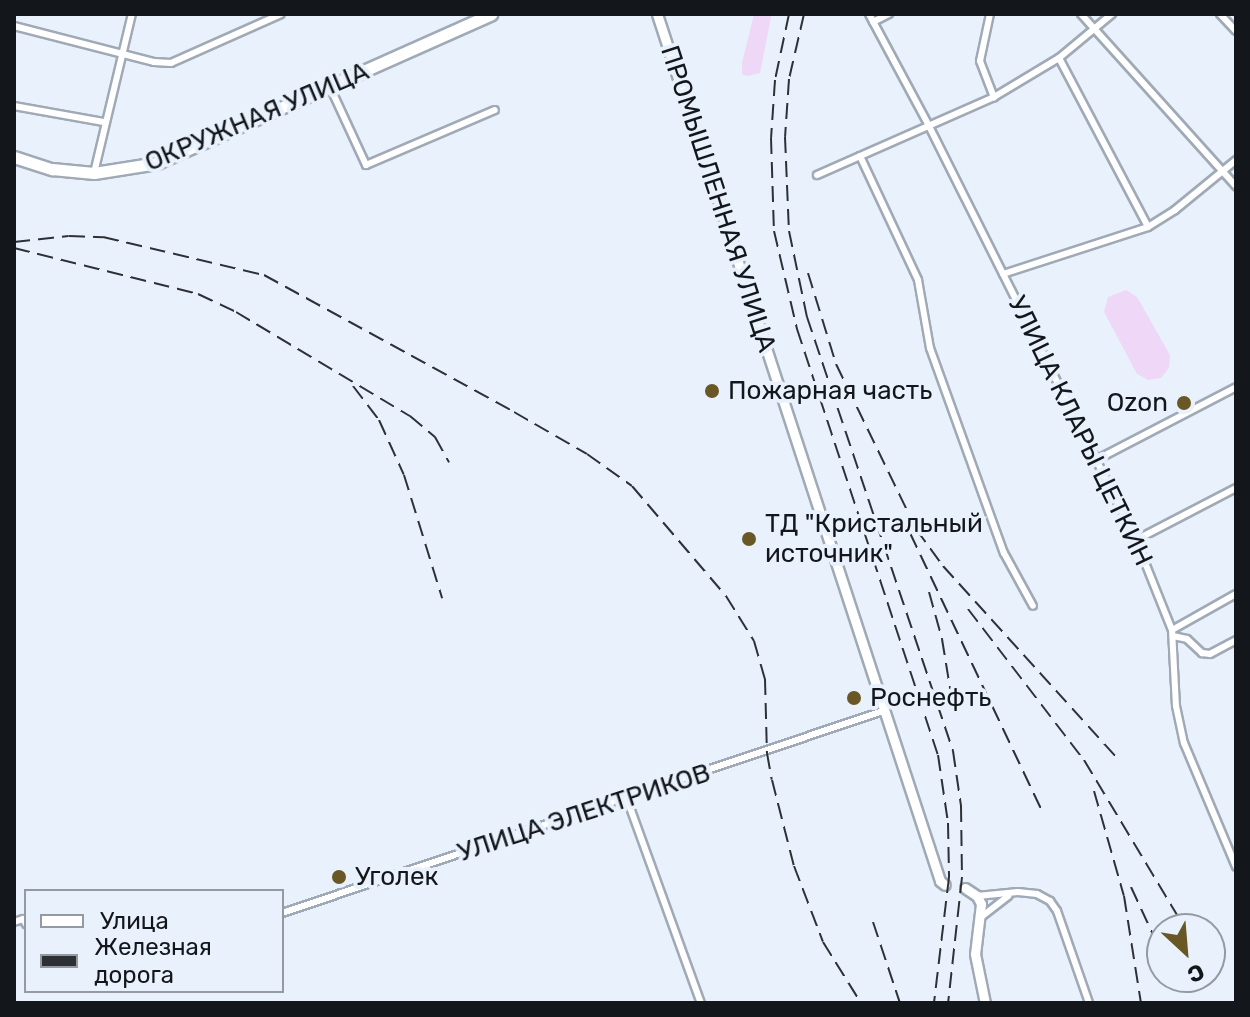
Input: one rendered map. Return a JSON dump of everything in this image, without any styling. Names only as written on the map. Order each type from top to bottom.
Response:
[{"type":"highway","name":"ОКРУЖНАЯ УЛИЦА","points":[[14,157],[52,169],[94,173],[157,163],[330,87],[469,17],[491,14]]},
{"type":"street","points":[[94,173],[132,14]]},
{"type":"street","points":[[14,26],[171,63],[281,14]]},
{"type":"street","name":"ПРОМЫШЛЕННАЯ УЛИЦА","points":[[657,14],[940,881],[945,885]]},
{"type":"street","name":"УЛИЦА КЛАРЫ ЦЕТКИН","points":[[869,14],[930,128],[1136,540],[1172,633],[1176,706],[1184,743],[1236,867]]},
{"type":"street","points":[[873,22],[889,14]]},
{"type":"street","points":[[990,14],[980,61],[994,97]]},
{"type":"street","points":[[1081,14],[1236,186]]},
{"type":"street","points":[[817,175],[930,128],[994,97],[1059,58],[1112,14]]},
{"type":"street","points":[[1220,14],[1236,31]]},
{"type":"street","points":[[1059,58],[1148,227]]},
{"type":"street","points":[[330,87],[366,165],[495,110]]},
{"type":"street","points":[[14,106],[104,122]]},
{"type":"street","points":[[860,156],[918,280],[930,348],[1004,553],[1033,606]]},
{"type":"street","points":[[1003,274],[1148,227],[1175,210],[1236,160]]},
{"type":"street","points":[[1096,460],[1236,387]]},
{"type":"street","points":[[1136,540],[1236,488]]},
{"type":"street","points":[[1172,633],[1236,594]]},
{"type":"street","points":[[1172,633],[1187,639],[1202,653],[1210,654],[1236,640]]},
{"type":"street","name":"УЛИЦА ЭЛЕКТРИКОВ","points":[[284,912],[886,710]]},
{"type":"street","points":[[627,799],[701,1003]]},
{"type":"street","points":[[965,888],[977,896],[1018,892],[1037,894],[1057,911],[1089,1003]]},
{"type":"street","points":[[980,918],[997,901],[1018,892]]},
{"type":"street","points":[[977,896],[980,918],[975,954],[985,1003]]},
{"type":"shaded area","points":[[754,14],[771,14],[771,17],[760,73],[747,76],[742,74],[742,63]]},
{"type":"shaded area","points":[[1126,290],[1137,297],[1170,355],[1169,368],[1161,378],[1148,380],[1137,374],[1104,312],[1108,297]]},
{"type":"railway","points":[[789,14],[775,80],[771,138],[774,231],[797,329],[938,755],[948,823],[949,877],[934,1003]]},
{"type":"railway","points":[[804,14],[789,79],[785,137],[789,231],[807,317],[953,751],[961,806],[962,877],[948,1003]]},
{"type":"railway","points":[[14,242],[69,236],[103,237],[264,275],[514,412],[587,454],[632,486],[726,596],[754,641],[765,679],[767,753],[794,866],[823,942],[861,1003]]},
{"type":"railway","points":[[14,248],[198,294],[236,312],[410,416],[435,437],[449,462]]},
{"type":"railway","points":[[808,273],[836,364],[916,529],[943,566],[1118,759]]},
{"type":"railway","points":[[353,386],[379,420],[404,475],[442,598]]},
{"type":"railway","points":[[910,533],[1043,813]]},
{"type":"railway","points":[[929,592],[942,639],[953,706]]},
{"type":"railway","points":[[968,609],[1084,760],[1176,913]]},
{"type":"railway","points":[[1094,791],[1124,896],[1141,1003]]},
{"type":"railway","points":[[1131,887],[1146,919]]},
{"type":"railway","points":[[873,922],[900,1003]]},
{"type":"place","name":"Пожарная часть","points":[[712,391]]},
{"type":"place","name":"Ozon","points":[[1184,403]]},
{"type":"place","name":"ТД \"Кристальный источник\"","points":[[749,539]]},
{"type":"place","name":"Роснефть","points":[[854,698]]},
{"type":"place","name":"Уголек","points":[[339,877]]}]
